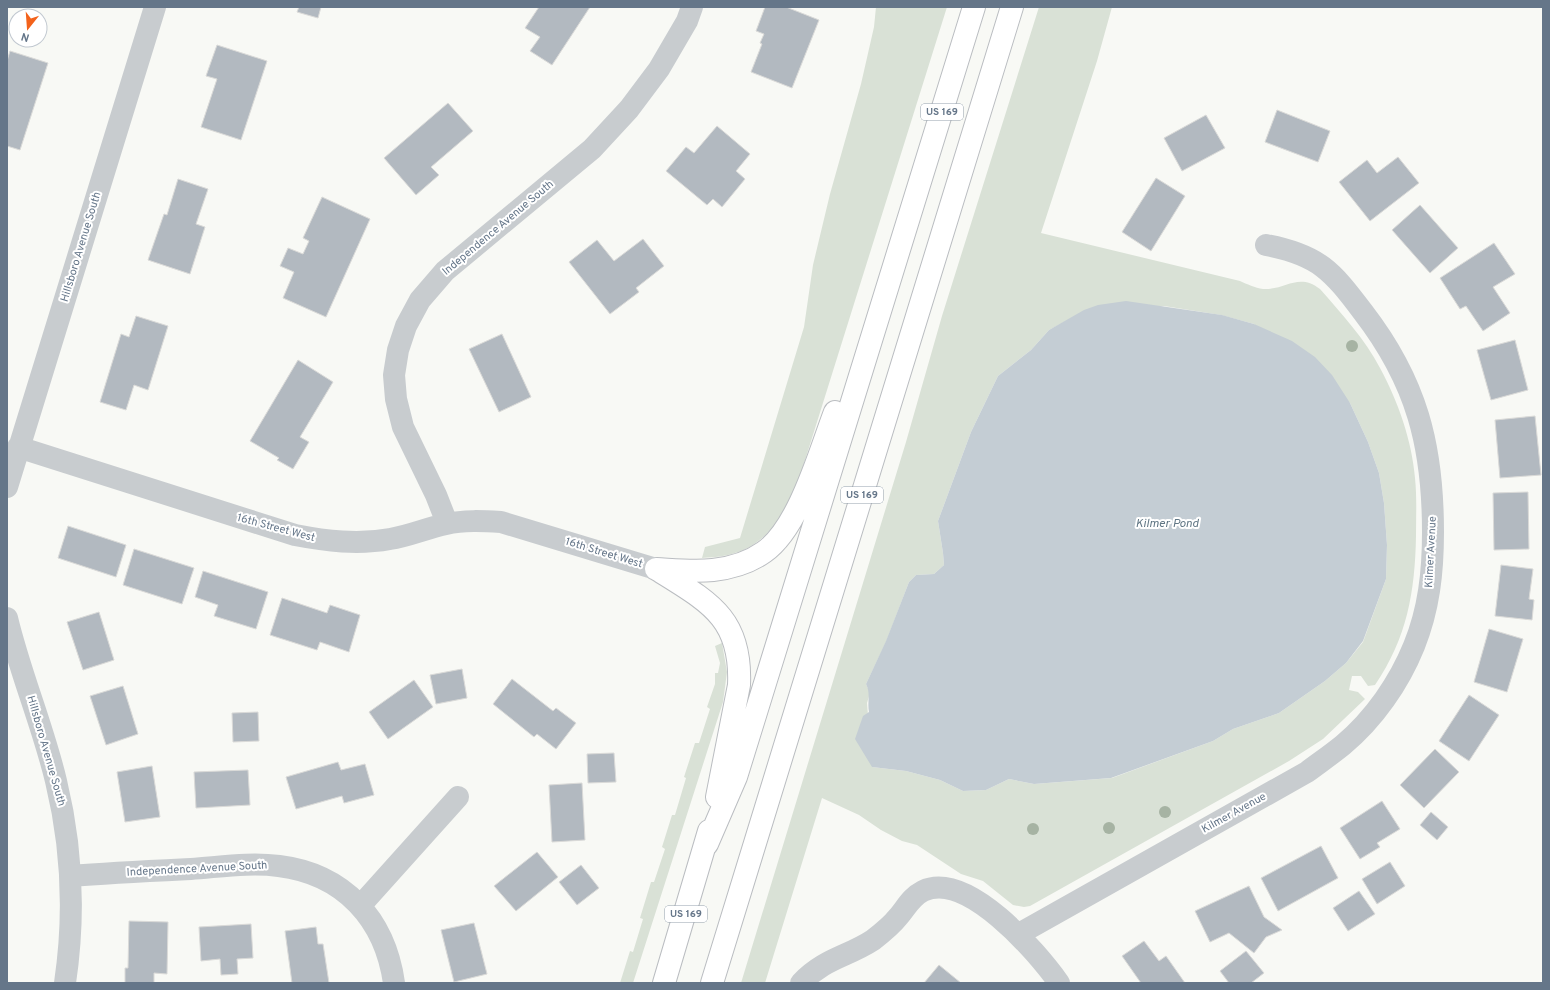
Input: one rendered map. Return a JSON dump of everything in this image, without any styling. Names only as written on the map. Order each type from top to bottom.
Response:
[{"type":"highway","name":"US 169","points":[[664,983],[707,844],[736,777],[974,7]]},
{"type":"highway","name":"US 169","points":[[712,983],[1012,7]]},
{"type":"highway","points":[[656,569],[698,571],[714,570],[734,566],[752,559],[766,551],[778,538],[799,505],[909,216]]},
{"type":"highway","points":[[656,569],[707,601],[715,609],[729,628],[738,655],[740,670],[736,704],[707,844]]},
{"type":"street","name":"Hillsboro Avenue South","points":[[7,487],[155,7]]},
{"type":"street","name":"Independence Avenue South","points":[[447,524],[436,495],[403,427],[396,399],[394,375],[398,350],[406,326],[420,300],[445,271],[592,149],[629,108],[659,69],[687,21],[692,7]]},
{"type":"street","name":"Kilmer Avenue","points":[[1019,934],[1313,767],[1344,744],[1369,719],[1389,694],[1405,669],[1415,645],[1430,591],[1433,560],[1433,498],[1430,467],[1426,441],[1416,406],[1397,363],[1380,334],[1327,268],[1307,256],[1266,245]]},
{"type":"street","name":"16th Street West","points":[[18,448],[265,527],[319,539],[350,542],[389,539],[447,524],[475,521],[501,522],[656,569]]},
{"type":"street","name":"Hillsboro Avenue South","points":[[7,618],[56,780],[64,816],[70,876],[71,922],[70,952],[65,983]]},
{"type":"street","points":[[361,905],[458,797]]},
{"type":"street","name":"Independence Avenue South","points":[[70,876],[256,865],[297,869],[318,877],[339,888],[361,905],[376,927],[386,948],[394,983]]},
{"type":"street","points":[[801,983],[813,970],[872,940],[899,917],[909,901],[923,891],[945,889],[962,893],[984,906],[1019,934],[1059,983]]},
{"type":"shaded area","points":[[876,7],[947,7],[791,505],[763,537],[744,550],[718,557],[702,558],[705,547],[740,538],[804,327],[813,265],[830,194],[861,84],[874,27]]},
{"type":"shaded area","points":[[1039,7],[1112,7],[1097,61],[1041,233],[1240,281],[1263,289],[1271,289],[1292,283],[1305,282],[1320,289],[1352,327],[1374,357],[1393,394],[1411,450],[1416,492],[1415,557],[1411,595],[1402,632],[1395,650],[1375,685],[1368,686],[1361,676],[1352,676],[1349,690],[1358,692],[1365,699],[1323,739],[1289,761],[1030,906],[1024,907],[1013,905],[983,881],[961,874],[917,845],[902,841],[881,830],[859,815],[822,798],[765,983],[741,983],[906,442],[942,316]],"holes":[[[1164,306],[1221,315],[1254,324],[1350,403],[1368,442],[1379,473],[1384,503],[1387,545],[1386,579],[1363,642],[1346,663],[1325,681],[1279,713],[1233,729],[1213,741],[1112,778],[1034,784],[1009,779],[986,790],[963,791],[940,780],[906,771],[872,767],[867,703],[870,693],[866,684],[886,642],[909,582],[916,575],[934,574],[944,565],[938,521],[971,432],[998,376],[1031,350],[1049,330],[1066,321]]]},
{"type":"shaded area","points":[[722,643],[727,672],[723,702],[633,983],[620,983],[630,951],[633,952],[643,919],[640,918],[651,882],[654,882],[665,849],[662,847],[672,815],[675,815],[686,778],[684,777],[695,743],[699,743],[710,709],[707,707],[715,684],[715,673],[718,673],[720,663],[715,646]]},
{"type":"water","name":"Kilmer Pond","points":[[1126,301],[1222,315],[1254,324],[1292,341],[1315,357],[1332,375],[1350,403],[1368,442],[1379,473],[1384,503],[1387,545],[1386,579],[1363,641],[1346,663],[1325,681],[1279,713],[1233,729],[1213,741],[1111,778],[1034,784],[1009,779],[986,790],[963,791],[940,780],[906,771],[872,767],[855,739],[863,716],[869,712],[868,691],[866,684],[886,641],[909,582],[916,575],[934,574],[944,565],[938,521],[971,432],[998,376],[1031,350],[1049,330],[1084,310],[1098,305]]},
{"type":"building","points":[[299,7],[321,7],[318,18],[297,12]]},
{"type":"building","points":[[539,7],[590,7],[552,65],[530,51],[540,37],[525,28]]},
{"type":"building","points":[[765,7],[786,7],[819,20],[792,88],[751,72],[762,44],[760,43],[764,34],[756,31]]},
{"type":"building","points":[[217,45],[267,61],[241,140],[201,127],[217,79],[206,76]]},
{"type":"building","points":[[10,51],[48,63],[20,150],[7,146],[7,61]]},
{"type":"building","points":[[448,103],[473,131],[431,167],[439,175],[416,195],[384,158]]},
{"type":"building","points":[[1277,110],[1330,131],[1318,162],[1265,142]]},
{"type":"building","points":[[1206,115],[1225,148],[1182,171],[1164,138]]},
{"type":"building","points":[[717,126],[750,154],[736,171],[745,179],[722,207],[713,199],[707,205],[666,171],[686,147],[694,153]]},
{"type":"building","points":[[1398,157],[1419,183],[1370,221],[1339,182],[1367,160],[1377,173]]},
{"type":"building","points":[[1156,178],[1185,196],[1151,251],[1122,232]]},
{"type":"building","points":[[178,179],[208,189],[196,224],[205,227],[190,274],[148,260],[164,214],[167,215]]},
{"type":"building","points":[[322,197],[370,219],[326,317],[283,298],[294,272],[280,266],[288,248],[303,254],[309,241],[303,238]]},
{"type":"building","points":[[1420,205],[1458,248],[1430,273],[1392,230]]},
{"type":"building","points":[[643,239],[664,266],[636,288],[639,292],[610,314],[569,262],[597,240],[614,261]]},
{"type":"building","points":[[1494,243],[1515,274],[1493,287],[1510,313],[1483,331],[1466,306],[1460,309],[1440,278]]},
{"type":"building","points":[[136,316],[168,326],[148,390],[134,385],[126,410],[100,402],[121,334],[129,337]]},
{"type":"building","points":[[502,334],[531,397],[499,412],[469,349]]},
{"type":"building","points":[[1515,340],[1528,390],[1491,400],[1477,350]]},
{"type":"building","points":[[298,360],[333,382],[300,437],[309,442],[293,469],[277,460],[279,458],[250,441]]},
{"type":"building","points":[[1535,416],[1541,475],[1500,478],[1495,420]]},
{"type":"building","points":[[1528,492],[1529,549],[1494,550],[1493,493]]},
{"type":"building","points":[[68,526],[126,545],[116,577],[58,558]]},
{"type":"building","points":[[134,549],[194,568],[182,604],[123,585]]},
{"type":"building","points":[[1501,565],[1533,569],[1529,599],[1534,600],[1532,620],[1495,616]]},
{"type":"building","points":[[203,571],[268,592],[256,629],[214,616],[218,605],[195,597]]},
{"type":"building","points":[[282,598],[327,613],[330,605],[360,615],[349,652],[320,642],[317,650],[270,635]]},
{"type":"building","points":[[99,612],[114,660],[83,670],[67,622]]},
{"type":"building","points":[[1489,629],[1523,639],[1507,692],[1474,682]]},
{"type":"building","points":[[462,669],[467,698],[436,704],[430,675]]},
{"type":"building","points":[[512,679],[553,711],[556,708],[576,723],[556,749],[537,734],[534,737],[493,704]]},
{"type":"building","points":[[414,680],[433,707],[388,739],[369,712]]},
{"type":"building","points":[[123,686],[138,734],[106,745],[90,696]]},
{"type":"building","points":[[1469,695],[1499,715],[1469,761],[1439,741]]},
{"type":"building","points":[[258,712],[259,741],[233,742],[232,713]]},
{"type":"building","points":[[1435,749],[1459,772],[1424,808],[1400,785]]},
{"type":"building","points":[[614,753],[616,782],[588,783],[587,754]]},
{"type":"building","points":[[338,762],[341,770],[365,764],[374,795],[344,803],[342,796],[296,809],[286,777]]},
{"type":"building","points":[[152,766],[160,817],[125,822],[117,772]]},
{"type":"building","points":[[248,770],[250,805],[196,808],[194,772]]},
{"type":"building","points":[[582,783],[585,840],[552,842],[549,785]]},
{"type":"building","points":[[1382,801],[1400,829],[1377,843],[1380,847],[1360,859],[1340,828]]},
{"type":"building","points":[[1431,812],[1448,827],[1437,840],[1420,825]]},
{"type":"building","points":[[1321,846],[1338,878],[1278,911],[1261,878]]},
{"type":"building","points":[[537,852],[558,877],[516,911],[494,886]]},
{"type":"building","points":[[1390,862],[1405,886],[1377,904],[1362,879]]},
{"type":"building","points":[[581,865],[599,888],[577,905],[559,882]]},
{"type":"building","points":[[1249,886],[1264,917],[1282,930],[1266,937],[1254,953],[1229,933],[1210,942],[1195,911]]},
{"type":"building","points":[[1359,891],[1375,914],[1348,931],[1333,908]]},
{"type":"building","points":[[129,921],[168,922],[167,974],[154,973],[154,983],[125,983],[125,968],[128,968]]},
{"type":"building","points":[[474,923],[487,974],[454,982],[441,930]]},
{"type":"building","points":[[251,924],[253,958],[237,959],[238,974],[221,975],[220,959],[201,961],[199,927]]},
{"type":"building","points":[[316,927],[318,944],[323,944],[329,983],[292,983],[285,931]]},
{"type":"building","points":[[1144,941],[1159,961],[1166,956],[1185,983],[1141,983],[1122,956]]},
{"type":"building","points":[[1246,951],[1264,973],[1251,983],[1229,983],[1220,971]]},
{"type":"building","points":[[939,965],[961,983],[924,983]]}]
